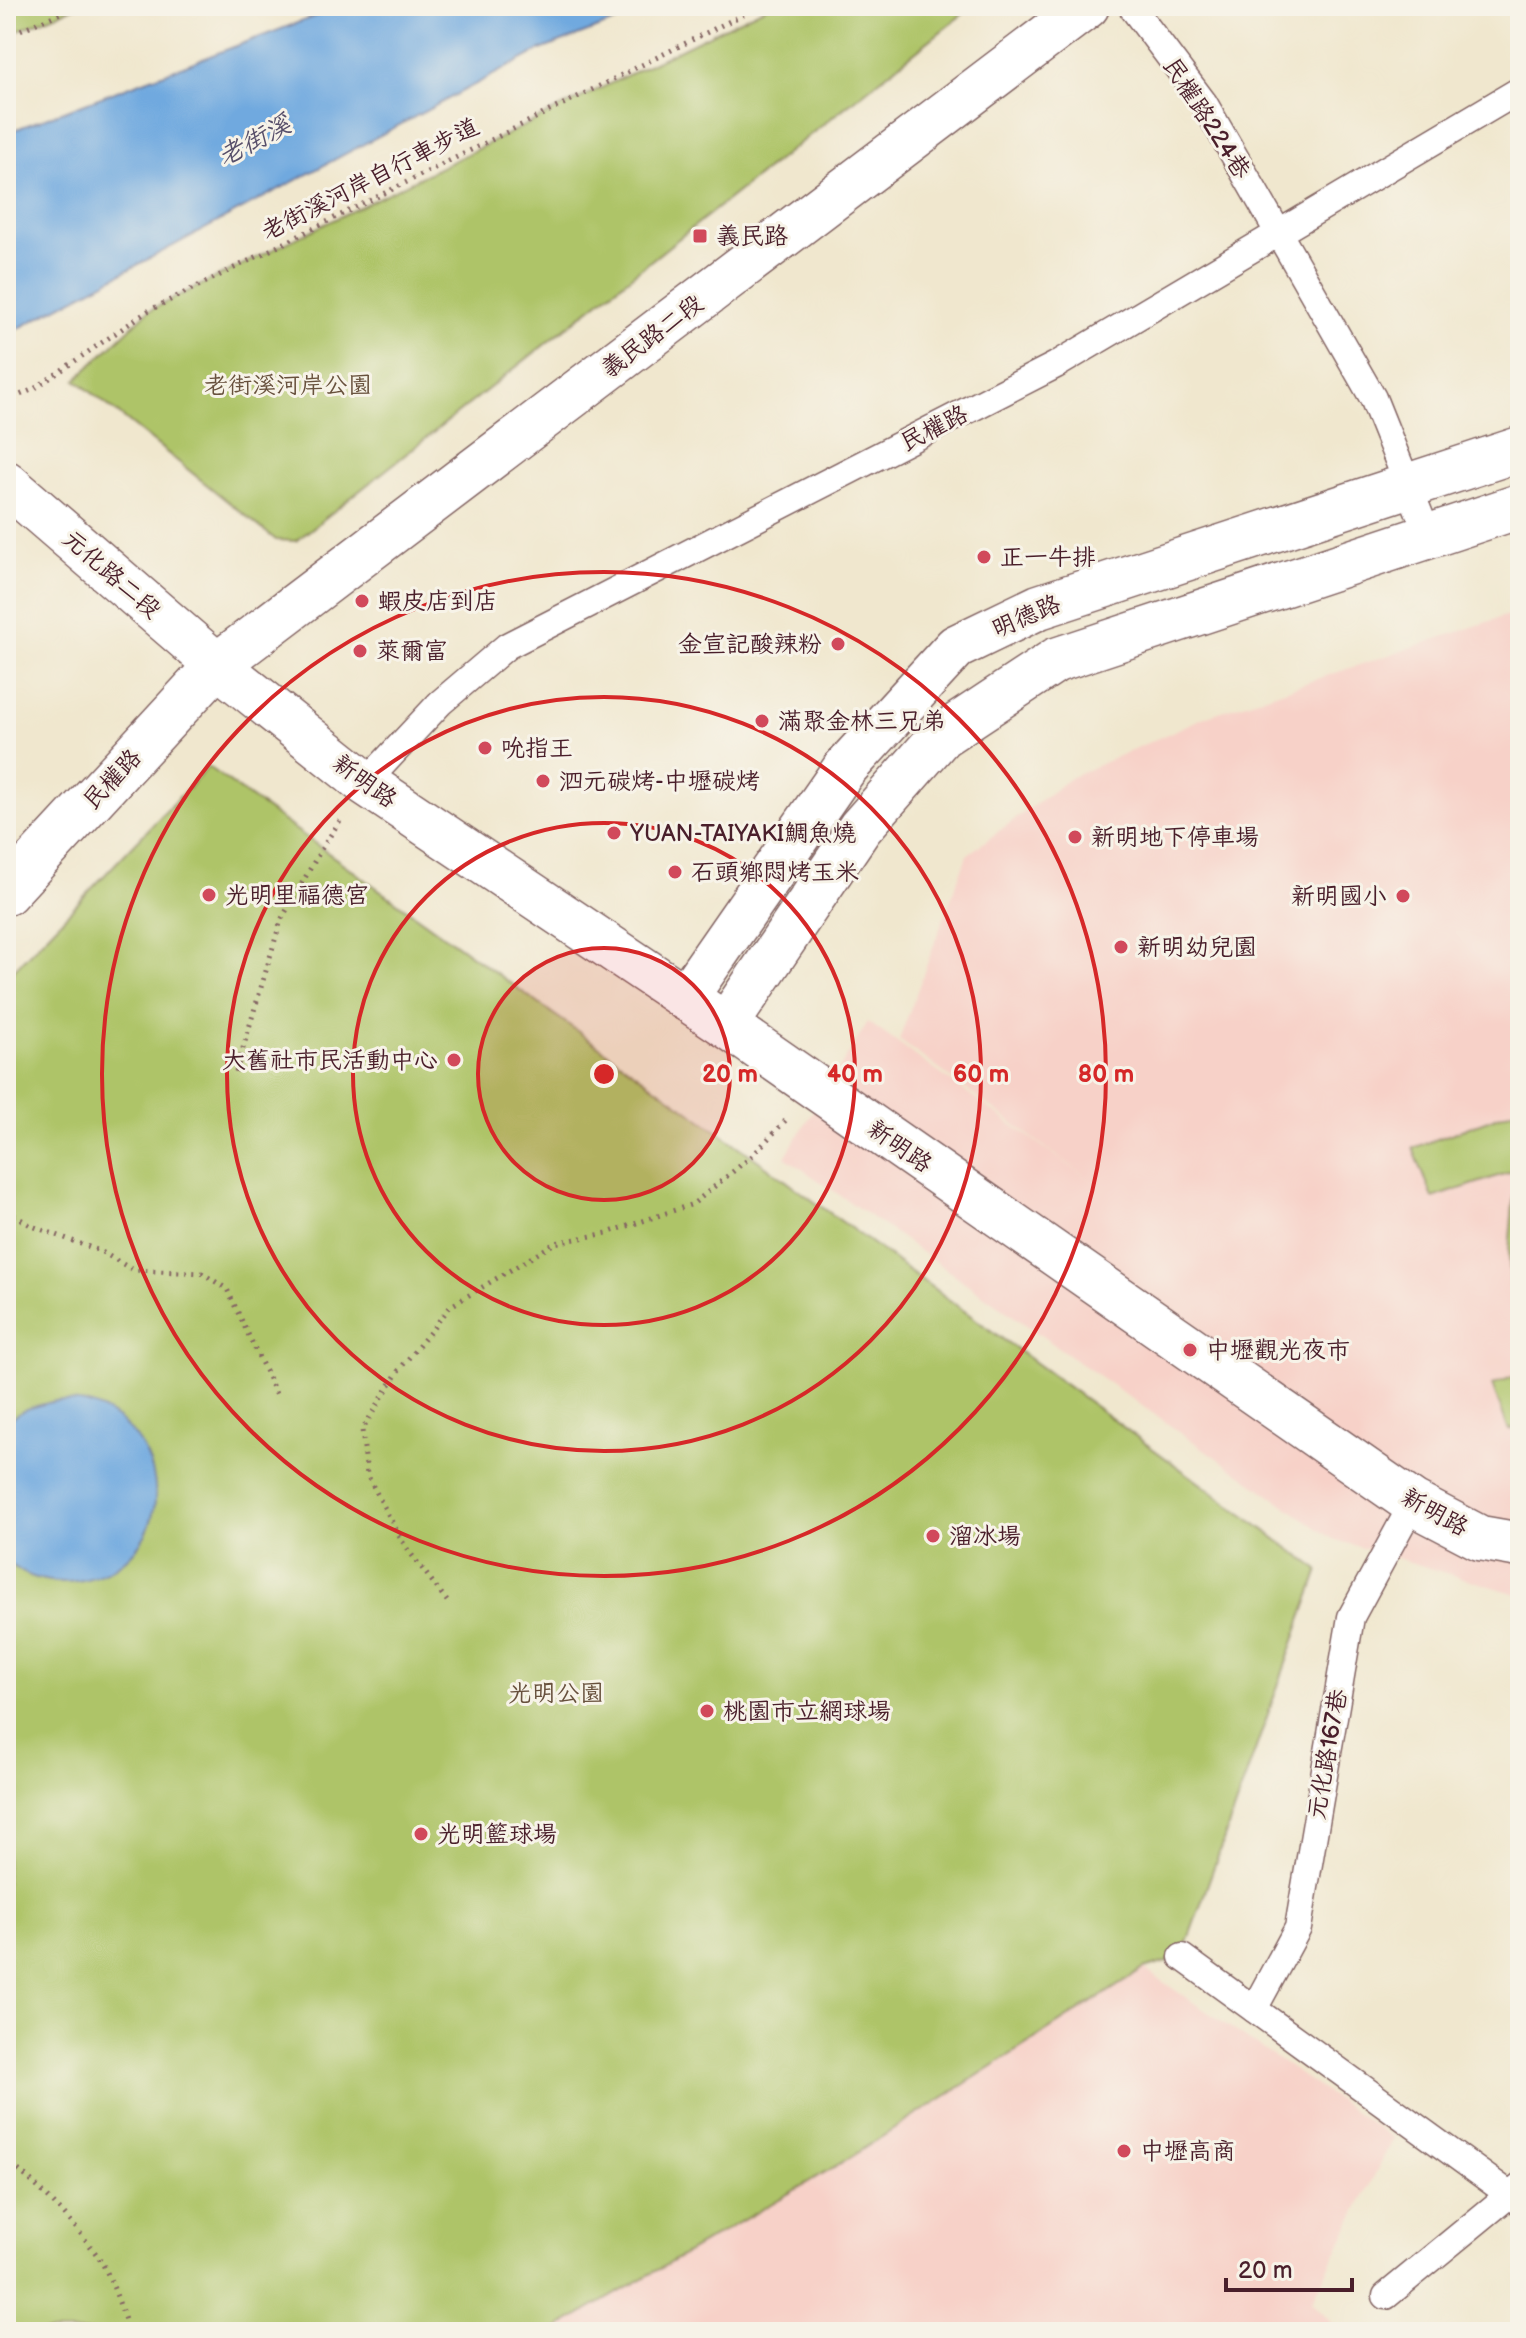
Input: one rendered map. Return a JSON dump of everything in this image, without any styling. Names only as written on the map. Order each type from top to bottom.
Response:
[{"type":"street","name":"義民路二段","points":[[217,665],[1087,6]]},
{"type":"street","name":"明德路","points":[[685,998],[845,768],[956,647],[1039,607],[1520,449]]},
{"type":"street","name":"元化路二段","points":[[6,483],[217,665]]},
{"type":"street","points":[[726,1025],[860,828],[941,736],[1056,660],[1520,506]]},
{"type":"street","name":"新明路","points":[[217,665],[365,783],[726,1025],[1413,1503],[1480,1538],[1520,1545]]},
{"type":"street","name":"民權路","points":[[6,893],[217,665]]},
{"type":"lane","name":"民權路224巷","points":[[1131,6],[1204,103],[1373,398],[1428,535]]},
{"type":"lane","name":"民權路","points":[[365,783],[440,703],[507,646],[1056,365],[1520,90]]},
{"type":"lane","name":"元化路167巷","points":[[1254,2009],[1298,1928],[1351,1617],[1413,1503]]},
{"type":"lane","points":[[1182,1957],[1517,2194],[1386,2296]]},
{"type":"path","points":[[6,36],[77,6]]},
{"type":"path","name":"老街溪河岸自行車步道","points":[[6,401],[34,389],[148,311],[760,6]]},
{"type":"path","points":[[236,1072],[281,920],[322,848],[365,783]]},
{"type":"path","points":[[447,1601],[405,1546],[367,1475],[362,1430],[399,1370],[451,1306],[555,1243],[607,1233],[693,1204],[752,1156],[817,1088]]},
{"type":"path","points":[[7,1211],[32,1226],[100,1251],[133,1270],[202,1273],[227,1289],[276,1394]]},
{"type":"path","points":[[6,2160],[52,2201],[96,2253],[129,2332]]},
{"type":"shaded area","points":[[1520,611],[1520,1595],[1333,1539],[785,1157],[868,1022],[1105,1191],[899,1040],[967,855],[1070,778],[1207,716]]},
{"type":"shaded area","name":"中壢高商","points":[[1144,1969],[1393,2138],[1312,2301],[1341,2332],[551,2332],[841,2163]]},
{"type":"green space","points":[[6,6],[77,6],[6,36]]},
{"type":"green space","name":"老街溪河岸公園","points":[[768,6],[973,6],[296,541],[276,540],[76,380],[148,311]]},
{"type":"green space","name":"光明公園","points":[[208,767],[752,1156],[1319,1570],[1182,1957],[1144,1969],[841,2163],[551,2332],[6,2332],[6,978]]},
{"type":"green space","points":[[1520,1108],[1520,1304],[1511,1292],[1509,1251],[1516,1170],[1433,1198],[1413,1148]]},
{"type":"green space","points":[[1520,1374],[1520,1427],[1509,1430],[1492,1385]]},
{"type":"water","name":"老街溪","points":[[342,6],[656,6],[538,51],[6,335],[6,133]]},
{"type":"water","points":[[55,1401],[85,1403],[119,1420],[142,1447],[154,1481],[152,1518],[145,1536],[134,1551],[105,1573],[69,1582],[33,1577],[6,1561],[6,1422],[26,1409]]},
{"type":"place","name":"義民路","points":[[700,236]]},
{"type":"place","name":"正一牛排","points":[[984,557]]},
{"type":"place","name":"蝦皮店到店","points":[[362,601]]},
{"type":"place","name":"金宣記酸辣粉","points":[[838,644]]},
{"type":"place","name":"萊爾富","points":[[360,651]]},
{"type":"place","name":"滿聚金林三兄弟","points":[[762,721]]},
{"type":"place","name":"吮指王","points":[[485,748]]},
{"type":"place","name":"泗元碳烤-中壢碳烤","points":[[543,781]]},
{"type":"place","name":"YUAN-TAIYAKI鯛魚燒","points":[[614,833]]},
{"type":"place","name":"新明地下停車場","points":[[1075,837]]},
{"type":"place","name":"石頭鄉悶烤玉米","points":[[675,872]]},
{"type":"place","name":"光明里福德宮","points":[[209,895]]},
{"type":"place","name":"新明國小","points":[[1403,896]]},
{"type":"place","name":"新明幼兒園","points":[[1121,947]]},
{"type":"place","name":"大舊社市民活動中心","points":[[454,1060]]},
{"type":"place","name":"中壢觀光夜市","points":[[1190,1350]]},
{"type":"place","name":"溜冰場","points":[[933,1536]]},
{"type":"place","name":"桃園市立網球場","points":[[707,1711]]},
{"type":"place","name":"光明籃球場","points":[[421,1834]]},
{"type":"place","name":"中壢高商","points":[[1124,2151]]}]
